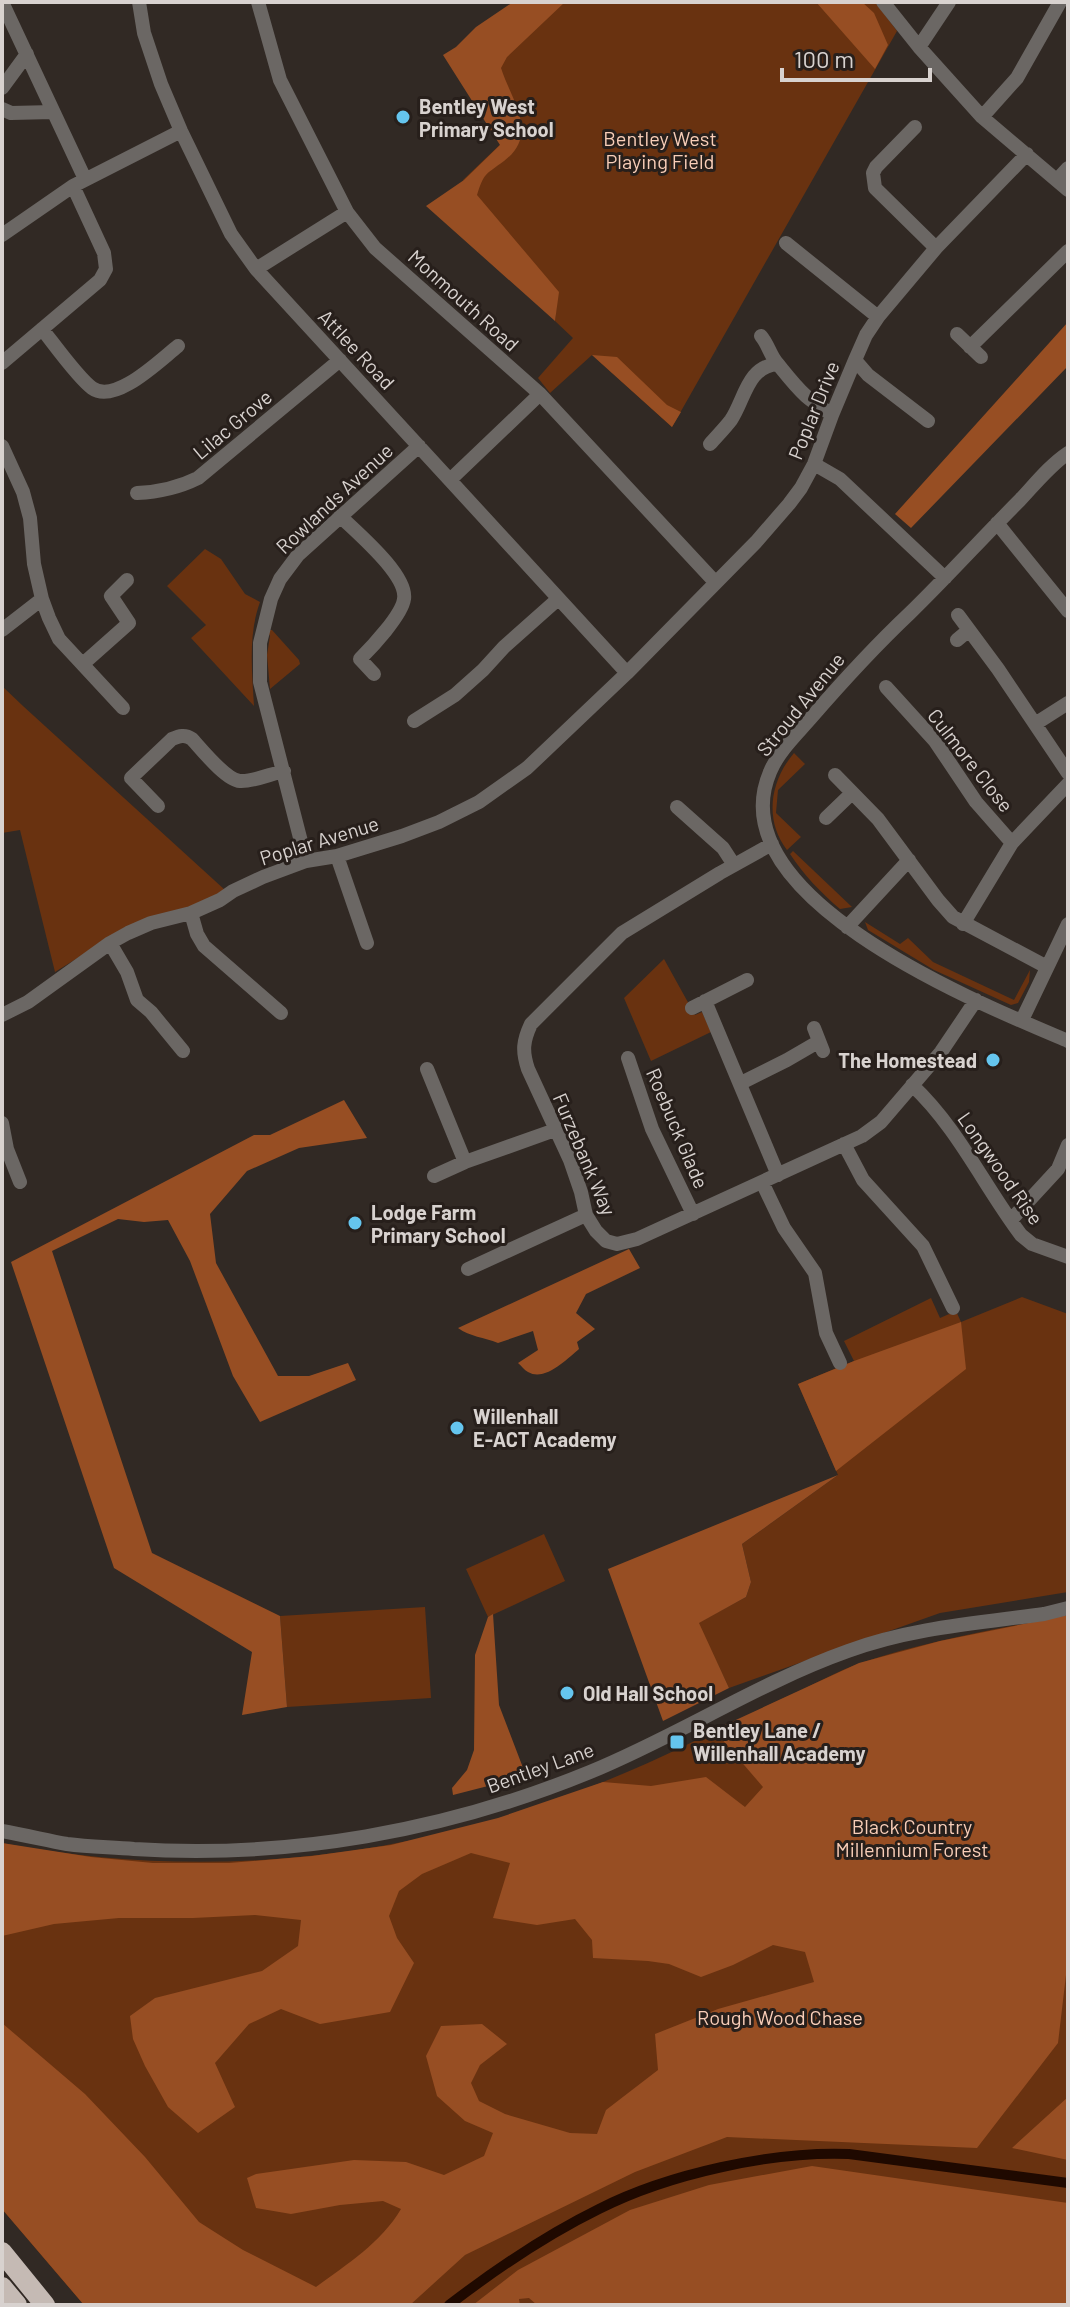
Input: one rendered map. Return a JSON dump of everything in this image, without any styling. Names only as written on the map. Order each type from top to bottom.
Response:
[{"type":"highway","points":[[2,2252],[45,2305]]},
{"type":"highway","points":[[2,2287],[17,2305]]},
{"type":"street","points":[[2,2],[53,112],[104,253],[106,269],[100,280],[2,363]]},
{"type":"street","name":"Attlee Road","points":[[139,2],[144,33],[181,131],[231,234],[256,269],[627,673]]},
{"type":"street","name":"Monmouth Road","points":[[258,2],[280,80],[343,206],[375,248],[540,394],[715,582]]},
{"type":"street","points":[[883,2],[982,117],[1063,185],[1068,168]]},
{"type":"street","points":[[919,47],[949,2]]},
{"type":"street","points":[[982,117],[1017,78],[1060,2]]},
{"type":"street","points":[[2,88],[27,54]]},
{"type":"street","points":[[2,109],[11,113],[53,112]]},
{"type":"street","points":[[915,127],[876,167],[873,173],[875,188],[936,248]]},
{"type":"street","points":[[2,235],[79,182],[181,131]]},
{"type":"street","name":"Poplar Drive","points":[[627,673],[756,542],[789,504],[814,464],[855,360],[878,317],[936,248],[1027,154]]},
{"type":"street","points":[[256,269],[343,206]]},
{"type":"street","points":[[793,243],[878,317]]},
{"type":"street","points":[[957,334],[976,352],[1068,251]]},
{"type":"street","points":[[42,329],[90,387],[104,393],[127,385],[178,346]]},
{"type":"street","points":[[761,336],[794,385],[832,415]]},
{"type":"street","name":"Lilac Grove","points":[[137,493],[181,487],[198,478],[340,360]]},
{"type":"street","points":[[855,360],[917,420]]},
{"type":"street","points":[[710,444],[732,418],[754,375],[777,364]]},
{"type":"street","points":[[451,479],[540,394]]},
{"type":"street","points":[[2,446],[23,492],[42,599],[59,639],[123,708]]},
{"type":"street","name":"Rowlands Avenue","points":[[306,861],[260,682],[260,643],[271,599],[280,579],[298,555],[419,446]]},
{"type":"street","name":"Stroud Avenue","points":[[1066,458],[854,668],[776,759],[763,794],[765,826],[772,844],[800,883],[829,913],[912,969],[1068,1041]]},
{"type":"street","points":[[814,464],[840,479],[945,578]]},
{"type":"street","points":[[340,516],[396,574],[403,587],[404,599],[400,608],[380,639],[360,659],[374,674]]},
{"type":"street","points":[[997,523],[1068,611]]},
{"type":"street","points":[[84,663],[129,623],[111,596],[127,580]]},
{"type":"street","points":[[2,630],[42,599]]},
{"type":"street","points":[[414,721],[455,695],[558,599]]},
{"type":"street","points":[[958,615],[1068,773]]},
{"type":"street","points":[[957,640],[969,630]]},
{"type":"street","name":"Poplar Avenue","points":[[2,1015],[41,993],[110,943],[151,923],[191,913],[263,877],[306,861],[337,856],[427,827],[479,802],[527,768],[627,673]]},
{"type":"street","name":"Culmore Close","points":[[886,687],[893,706],[935,741],[976,802],[1012,843]]},
{"type":"street","points":[[1035,724],[1068,703]]},
{"type":"street","points":[[158,806],[131,778],[172,739],[180,736],[192,739],[230,779],[248,780],[284,771]]},
{"type":"street","points":[[835,775],[878,819],[953,917],[1047,967]]},
{"type":"street","points":[[963,924],[1012,843],[1068,784]]},
{"type":"street","points":[[826,818],[852,793]]},
{"type":"street","points":[[679,813],[723,848],[734,865]]},
{"type":"street","name":"Furzebank Way","points":[[772,844],[622,933],[531,1024],[524,1040],[523,1054],[528,1069],[570,1160],[586,1215],[606,1241],[617,1244],[637,1239],[862,1136],[881,1122],[946,1046],[976,1000]]},
{"type":"street","points":[[337,856],[367,943]]},
{"type":"street","points":[[847,927],[909,860]]},
{"type":"street","points":[[191,913],[204,946],[281,1013]]},
{"type":"street","points":[[1022,1020],[1068,924]]},
{"type":"street","points":[[110,943],[127,972],[137,1000],[183,1051]]},
{"type":"street","points":[[747,980],[699,1004],[741,1083],[778,1175]]},
{"type":"street","points":[[741,1083],[818,1040]]},
{"type":"street","name":"Roebuck Glade","points":[[628,1058],[652,1129],[693,1214]]},
{"type":"street","points":[[427,1069],[433,1098],[465,1162]]},
{"type":"street","name":"Longwood Rise","points":[[912,1085],[952,1130],[1024,1239],[1068,1257]]},
{"type":"street","points":[[2,1123],[7,1149],[20,1182]]},
{"type":"street","points":[[442,1178],[465,1162],[555,1130]]},
{"type":"street","points":[[844,1144],[863,1180],[923,1246],[953,1308]]},
{"type":"street","points":[[1011,1220],[1058,1169],[1068,1145]]},
{"type":"street","points":[[762,1182],[784,1228],[815,1273],[826,1333],[840,1363]]},
{"type":"street","points":[[468,1269],[586,1215]]},
{"type":"street","name":"Bentley Lane","points":[[2,1831],[69,1844],[193,1851],[274,1850],[408,1829],[539,1791],[592,1771],[791,1675],[848,1651],[894,1636],[1068,1608]]},
{"type":"green space","points":[[513,2],[565,2],[507,57],[501,68],[520,116],[520,140],[515,151],[486,175],[477,195],[559,292],[555,321],[426,206],[464,180],[500,145],[443,55],[476,27]]},
{"type":"green space","name":"Bentley West Playing Field","points":[[538,2],[875,2],[897,31],[672,427],[592,355],[550,393],[538,378],[573,338],[555,321],[558,292],[463,180],[513,132],[461,56]]},
{"type":"green space","points":[[816,2],[862,2],[874,13],[888,45],[875,69]]},
{"type":"green space","points":[[1068,322],[1068,366],[911,528],[895,514]]},
{"type":"green space","points":[[592,355],[617,357],[667,405],[681,412],[672,427]]},
{"type":"green space","points":[[205,549],[221,559],[245,594],[260,602],[252,640],[254,706],[191,638],[206,625],[167,586]]},
{"type":"green space","points":[[267,630],[272,630],[300,664],[270,689],[267,655],[270,636]]},
{"type":"green space","points":[[2,686],[225,890],[100,944],[55,972],[20,830],[2,833]]},
{"type":"green space","points":[[794,753],[805,764],[778,790],[776,813],[801,837],[787,850],[775,826],[773,801],[780,776]]},
{"type":"green space","points":[[793,851],[852,907],[840,909],[826,897],[795,862],[790,854]]},
{"type":"green space","points":[[865,922],[900,944],[908,938],[933,962],[1014,1000],[1030,970],[1029,982],[1018,1003],[1011,1005],[934,970],[868,930]]},
{"type":"green space","points":[[664,959],[695,1015],[702,1012],[711,1032],[651,1061],[624,998]]},
{"type":"green space","points":[[344,1100],[367,1138],[299,1148],[247,1171],[210,1214],[216,1263],[278,1376],[309,1376],[348,1363],[356,1380],[260,1422],[233,1376],[190,1261],[168,1220],[144,1222],[118,1219],[52,1251],[152,1553],[280,1616],[287,1707],[242,1715],[252,1652],[114,1568],[11,1262],[254,1135],[270,1135]]},
{"type":"green space","points":[[629,1249],[640,1268],[586,1294],[576,1313],[595,1329],[577,1342],[579,1349],[548,1372],[535,1374],[518,1363],[538,1350],[533,1331],[498,1343],[458,1328]]},
{"type":"green space","points":[[1022,1297],[1068,1314],[1068,1592],[940,1613],[729,1688],[698,1623],[746,1597],[751,1582],[742,1544],[838,1475],[798,1384],[854,1361],[844,1341],[931,1298],[940,1318],[956,1311],[961,1322]]},
{"type":"green space","points":[[961,1322],[966,1369],[836,1471],[798,1384]]},
{"type":"green space","points":[[838,1475],[742,1544],[751,1582],[746,1597],[699,1623],[729,1688],[663,1721],[608,1569]]},
{"type":"green space","points":[[544,1534],[565,1581],[488,1617],[466,1569]]},
{"type":"green space","points":[[425,1607],[431,1698],[287,1707],[280,1616]]},
{"type":"green space","points":[[493,1614],[499,1705],[525,1773],[453,1795],[452,1788],[467,1770],[474,1750],[475,1655],[488,1617]]},
{"type":"green space","name":"Rough Wood Chase","points":[[1068,1615],[1068,2305],[84,2305],[2,2209],[2,1843],[78,1855],[155,1861],[231,1861],[307,1856],[382,1846],[456,1830],[530,1809],[603,1782],[853,1666],[938,1641]]},
{"type":"green space","name":"Black Country Millennium Forest","points":[[1068,1615],[1068,1958],[1058,2043],[977,2148],[727,2137],[635,2172],[465,2255],[410,2305],[84,2305],[2,2209],[2,2023],[85,2094],[145,2157],[199,2222],[243,2250],[316,2287],[373,2243],[401,2209],[383,2201],[291,2214],[256,2208],[247,2178],[256,2174],[354,2160],[406,2162],[444,2175],[484,2156],[493,2133],[465,2121],[437,2096],[426,2056],[441,2026],[482,2024],[507,2044],[480,2065],[471,2083],[479,2101],[505,2114],[570,2133],[597,2134],[606,2110],[658,2070],[655,2034],[718,2009],[814,1982],[805,1952],[773,1945],[701,1977],[669,1964],[593,1958],[592,1940],[575,1919],[537,1925],[493,1918],[510,1863],[471,1853],[422,1874],[399,1891],[389,1916],[397,1938],[414,1963],[390,2012],[320,2024],[281,2009],[249,2024],[215,2063],[235,2107],[198,2133],[168,2107],[133,2039],[130,2016],[155,1998],[262,1971],[298,1946],[301,1920],[255,1915],[119,1918],[54,1924],[2,1936],[2,1843],[153,1863],[229,1863],[312,1856],[391,1845],[498,1818],[603,1782],[651,1786],[706,1777],[745,1807],[763,1787],[714,1730],[859,1663],[940,1641]]},
{"type":"green space","points":[[1068,2097],[1068,2160],[1012,2148]]},
{"type":"green space","points":[[812,2166],[1068,2203],[1068,2305],[537,2305],[529,2298],[519,2299],[520,2305],[473,2305],[518,2270],[630,2210],[709,2185]]},
{"type":"waterway","points":[[449,2305],[522,2253],[599,2209],[656,2185],[721,2167],[787,2156],[849,2154],[1068,2183]]},
{"type":"place","name":"Bentley West Primary School","points":[[403,117]]},
{"type":"place","name":"The Homestead","points":[[993,1060]]},
{"type":"place","name":"Lodge Farm Primary School","points":[[355,1223]]},
{"type":"place","name":"Willenhall E-ACT Academy","points":[[457,1428]]},
{"type":"place","name":"Old Hall School","points":[[567,1693]]},
{"type":"place","name":"Bentley Lane / Willenhall Academy","points":[[677,1742]]}]
